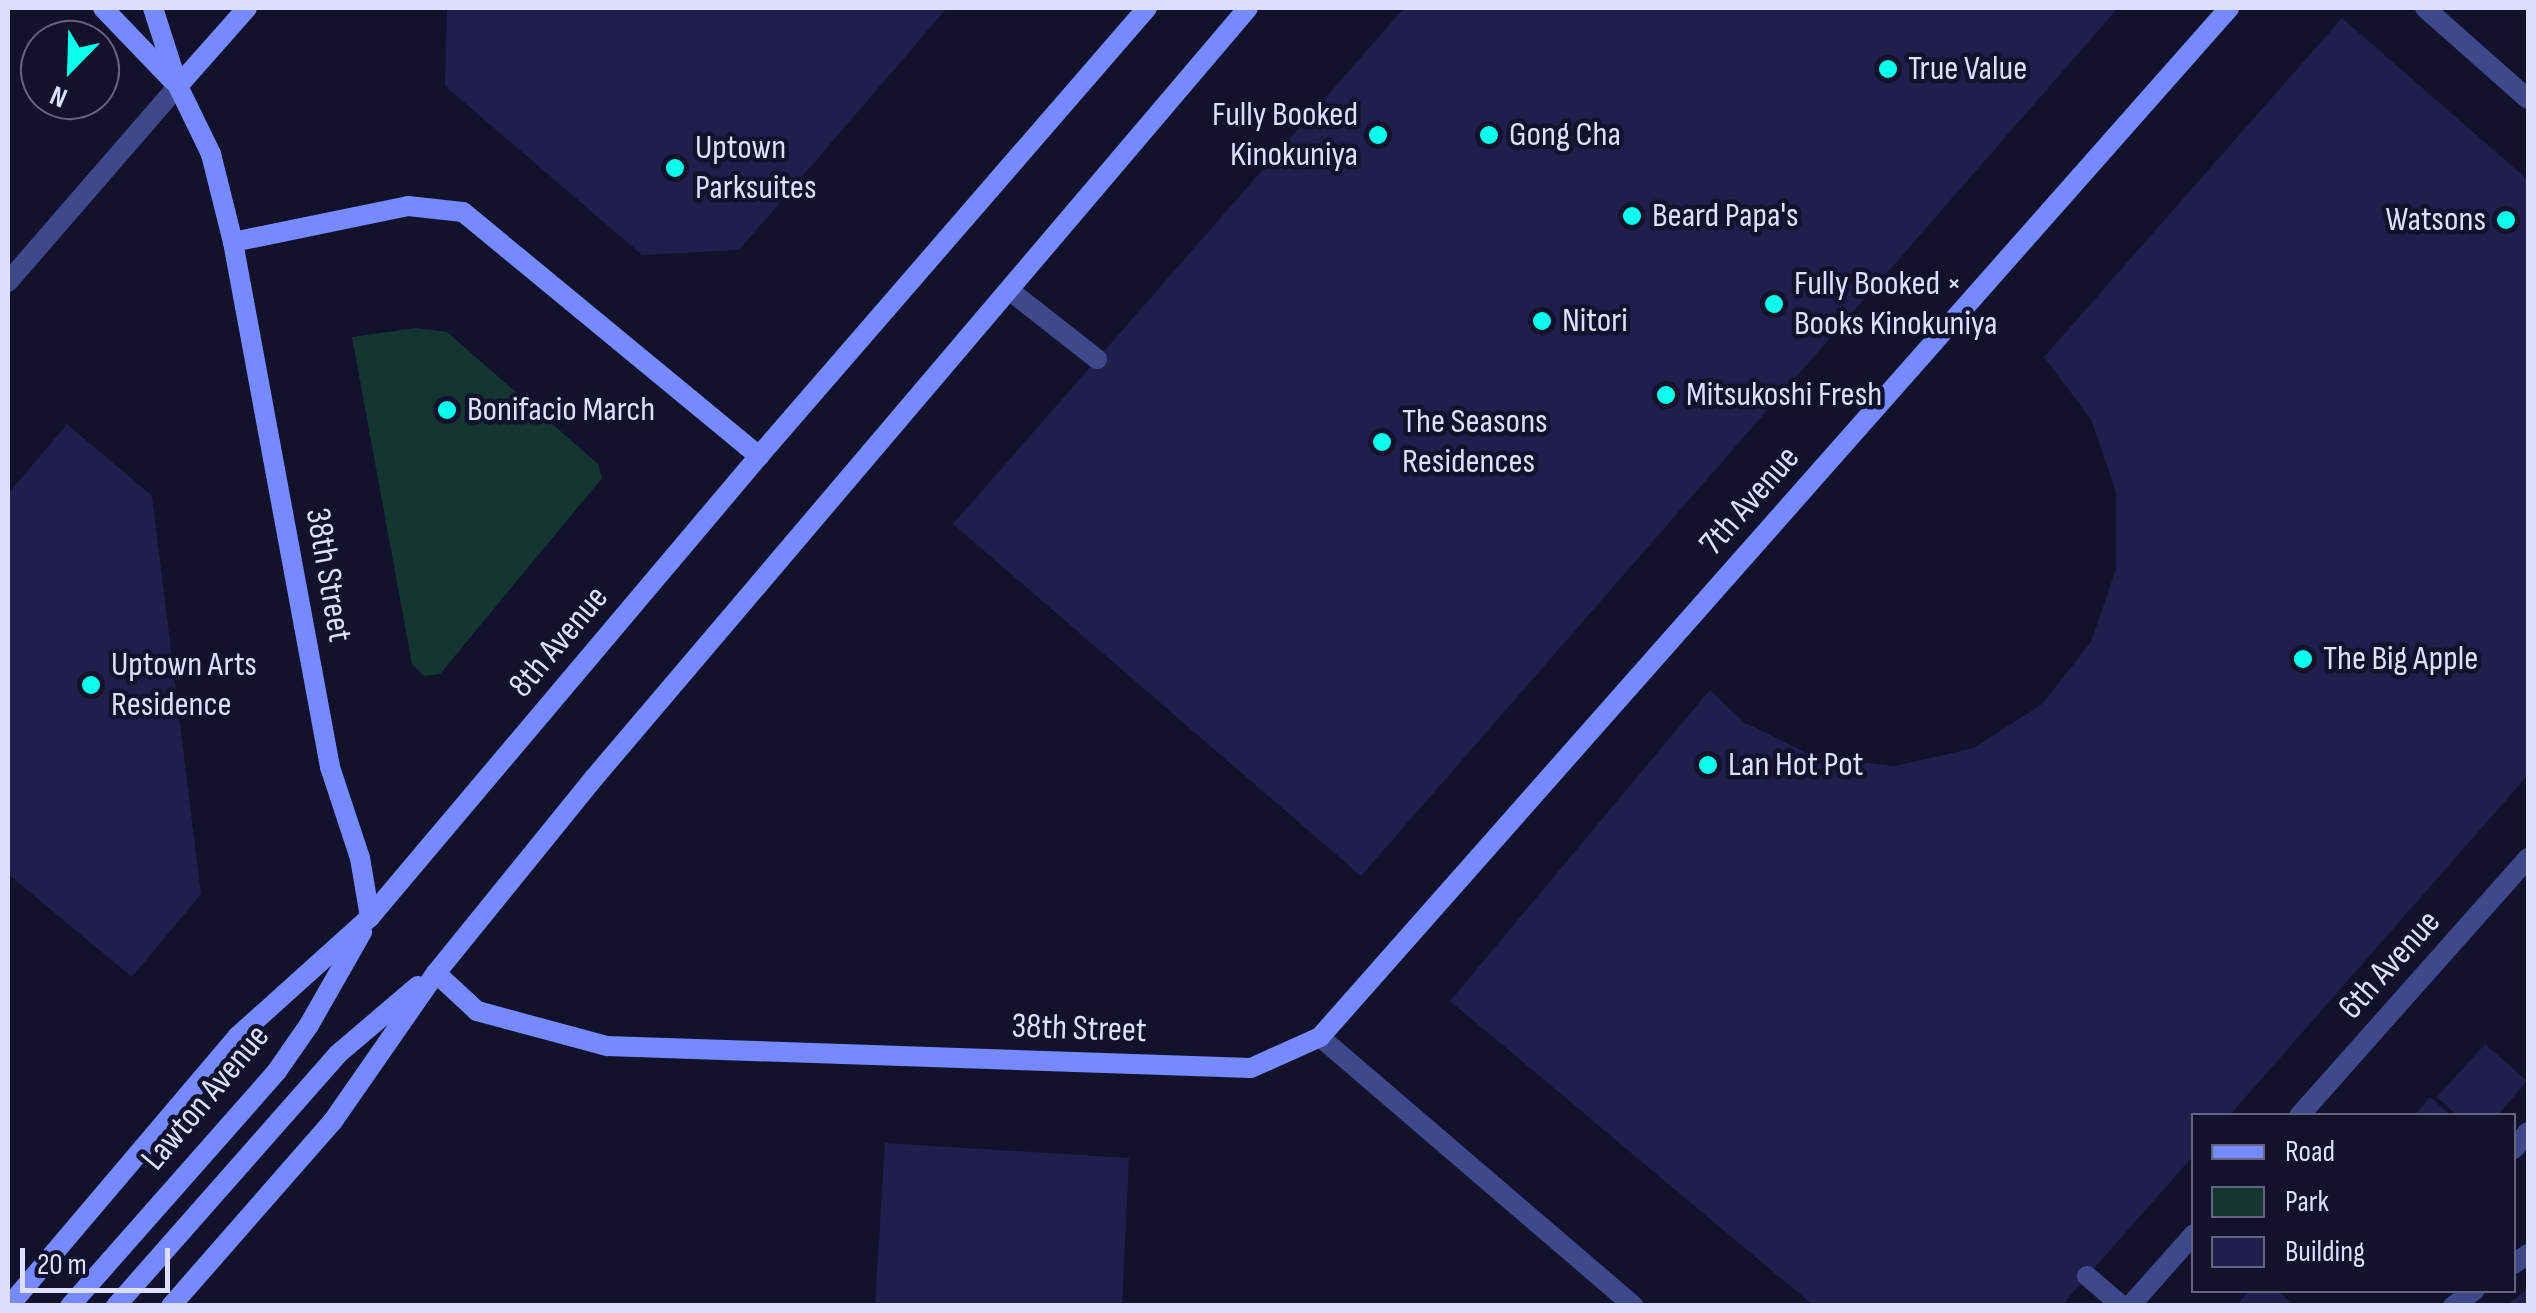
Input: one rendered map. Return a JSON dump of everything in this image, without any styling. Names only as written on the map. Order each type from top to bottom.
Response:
[{"type":"main road","name":"38th Street","points":[[103,8],[178,86]]},
{"type":"main road","name":"38th Street","points":[[153,8],[178,86],[211,154],[233,242],[330,767],[360,858],[370,917]]},
{"type":"main road","points":[[178,86],[247,8]]},
{"type":"main road","name":"8th Avenue","points":[[9,1306],[238,1036],[370,917],[759,456],[1147,8]]},
{"type":"main road","points":[[172,1306],[333,1121],[436,972],[1248,8]]},
{"type":"main road","name":"7th Avenue","points":[[1320,1037],[2229,8]]},
{"type":"main road","points":[[233,242],[408,206],[463,212],[759,456]]},
{"type":"main road","name":"Lawton Avenue","points":[[70,1306],[276,1070],[334,984],[370,917]]},
{"type":"main road","name":"38th Street","points":[[436,972],[477,1011],[608,1046],[1251,1068],[1320,1037]]},
{"type":"main road","name":"Lawton Avenue","points":[[116,1306],[338,1054],[436,972]]},
{"type":"street","points":[[2425,8],[2528,99]]},
{"type":"street","points":[[8,282],[178,86]]},
{"type":"street","points":[[1009,290],[1097,359]]},
{"type":"street","name":"6th Avenue","points":[[2302,1113],[2528,858]]},
{"type":"street","points":[[1320,1037],[1634,1306]]},
{"type":"street","points":[[2087,1276],[2126,1306],[2191,1237]]},
{"type":"green space","points":[[416,328],[447,332],[598,464],[602,478],[440,674],[424,676],[412,664],[352,337]]},
{"type":"building","name":"Uptown Parksuites","points":[[447,8],[947,8],[739,250],[642,255],[445,86]]},
{"type":"building","name":"The Seasons Residences","points":[[1404,8],[2118,8],[1361,876],[953,524]]},
{"type":"building","name":"The Big Apple","points":[[2342,18],[2528,180],[2528,775],[2232,1113],[2191,1113],[2191,1158],[2061,1306],[1814,1306],[1450,1001],[1710,690],[1743,722],[1815,757],[1895,766],[1974,748],[2042,704],[2091,642],[2116,569],[2116,492],[2091,419],[2044,357]]},
{"type":"building","name":"Uptown Arts Residence","points":[[67,424],[152,496],[201,894],[132,977],[8,874],[8,494]]},
{"type":"building","points":[[2485,1044],[2527,1081],[2500,1113],[2455,1113],[2437,1097]]},
{"type":"building","points":[[2430,1097],[2449,1113],[2417,1113]]},
{"type":"building","points":[[885,1143],[1129,1158],[1122,1306],[875,1306]]},
{"type":"building","points":[[2528,1289],[2528,1306],[2505,1306]]},
{"type":"building","points":[[2247,1293],[2280,1293],[2294,1306],[2236,1306]]},
{"type":"place","name":"True Value","points":[[1888,69]]},
{"type":"place","name":"Fully Booked Kinokuniya","points":[[1378,135]]},
{"type":"place","name":"Gong Cha","points":[[1489,135]]},
{"type":"place","name":"Uptown Parksuites","points":[[675,168]]},
{"type":"place","name":"Beard Papa's","points":[[1632,216]]},
{"type":"place","name":"Watsons","points":[[2506,220]]},
{"type":"place","name":"Fully Booked × Books Kinokuniya","points":[[1774,304]]},
{"type":"place","name":"Nitori","points":[[1542,321]]},
{"type":"place","name":"Mitsukoshi Fresh","points":[[1666,395]]},
{"type":"place","name":"Bonifacio March","points":[[447,410]]},
{"type":"place","name":"The Seasons Residences","points":[[1382,442]]},
{"type":"place","name":"The Big Apple","points":[[2303,659]]},
{"type":"place","name":"Uptown Arts Residence","points":[[91,685]]},
{"type":"place","name":"Lan Hot Pot","points":[[1708,765]]}]
